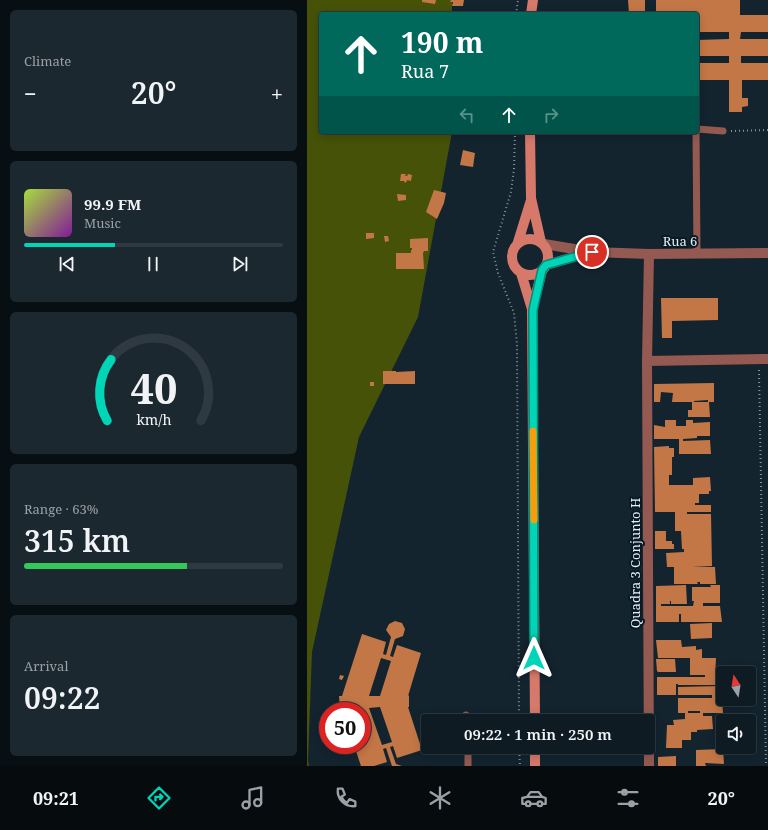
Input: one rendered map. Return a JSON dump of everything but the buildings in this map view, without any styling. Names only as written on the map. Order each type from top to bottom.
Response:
[{"type":"main road","points":[[531,12],[533,0]]},
{"type":"main road","points":[[530,134],[531,198],[542,243],[547,251],[548,258],[533,310],[535,714]]},
{"type":"main road","points":[[531,198],[518,242],[513,250],[511,258],[514,267],[521,273],[528,275],[535,274],[544,268]]},
{"type":"main road","points":[[518,242],[533,238],[542,243]]},
{"type":"main road","points":[[521,273],[533,310]]},
{"type":"main road","points":[[535,754],[535,766]]},
{"type":"street","name":"Rua 6","points":[[542,243],[592,252],[649,254],[768,253]]},
{"type":"street","name":"Rua 6","points":[[544,268],[592,252]]},
{"type":"street","name":"Quadra 3 Conjunto H","points":[[649,254],[647,361],[649,766]]},
{"type":"street","points":[[647,361],[763,359]]},
{"type":"lane","points":[[699,131],[723,131]]},
{"type":"lane","points":[[697,134],[697,254]]},
{"type":"lane","points":[[468,754],[469,766]]},
{"type":"path","points":[[516,12],[518,0]]},
{"type":"path","points":[[723,131],[768,130]]},
{"type":"path","points":[[515,134],[514,169],[511,192],[493,252],[498,273],[514,313],[517,344],[519,714]]},
{"type":"path","points":[[763,359],[766,766]]},
{"type":"path","points":[[519,754],[519,766]]},
{"type":"green space","points":[[307,0],[452,0],[452,12],[319,12],[319,134],[452,134],[418,317],[359,437],[312,652],[309,766],[307,766]]},
{"type":"slow traffic","points":[[533,431],[534,520]]},
{"type":"route","points":[[534,658],[533,310],[542,270],[546,265],[592,252]]}]
